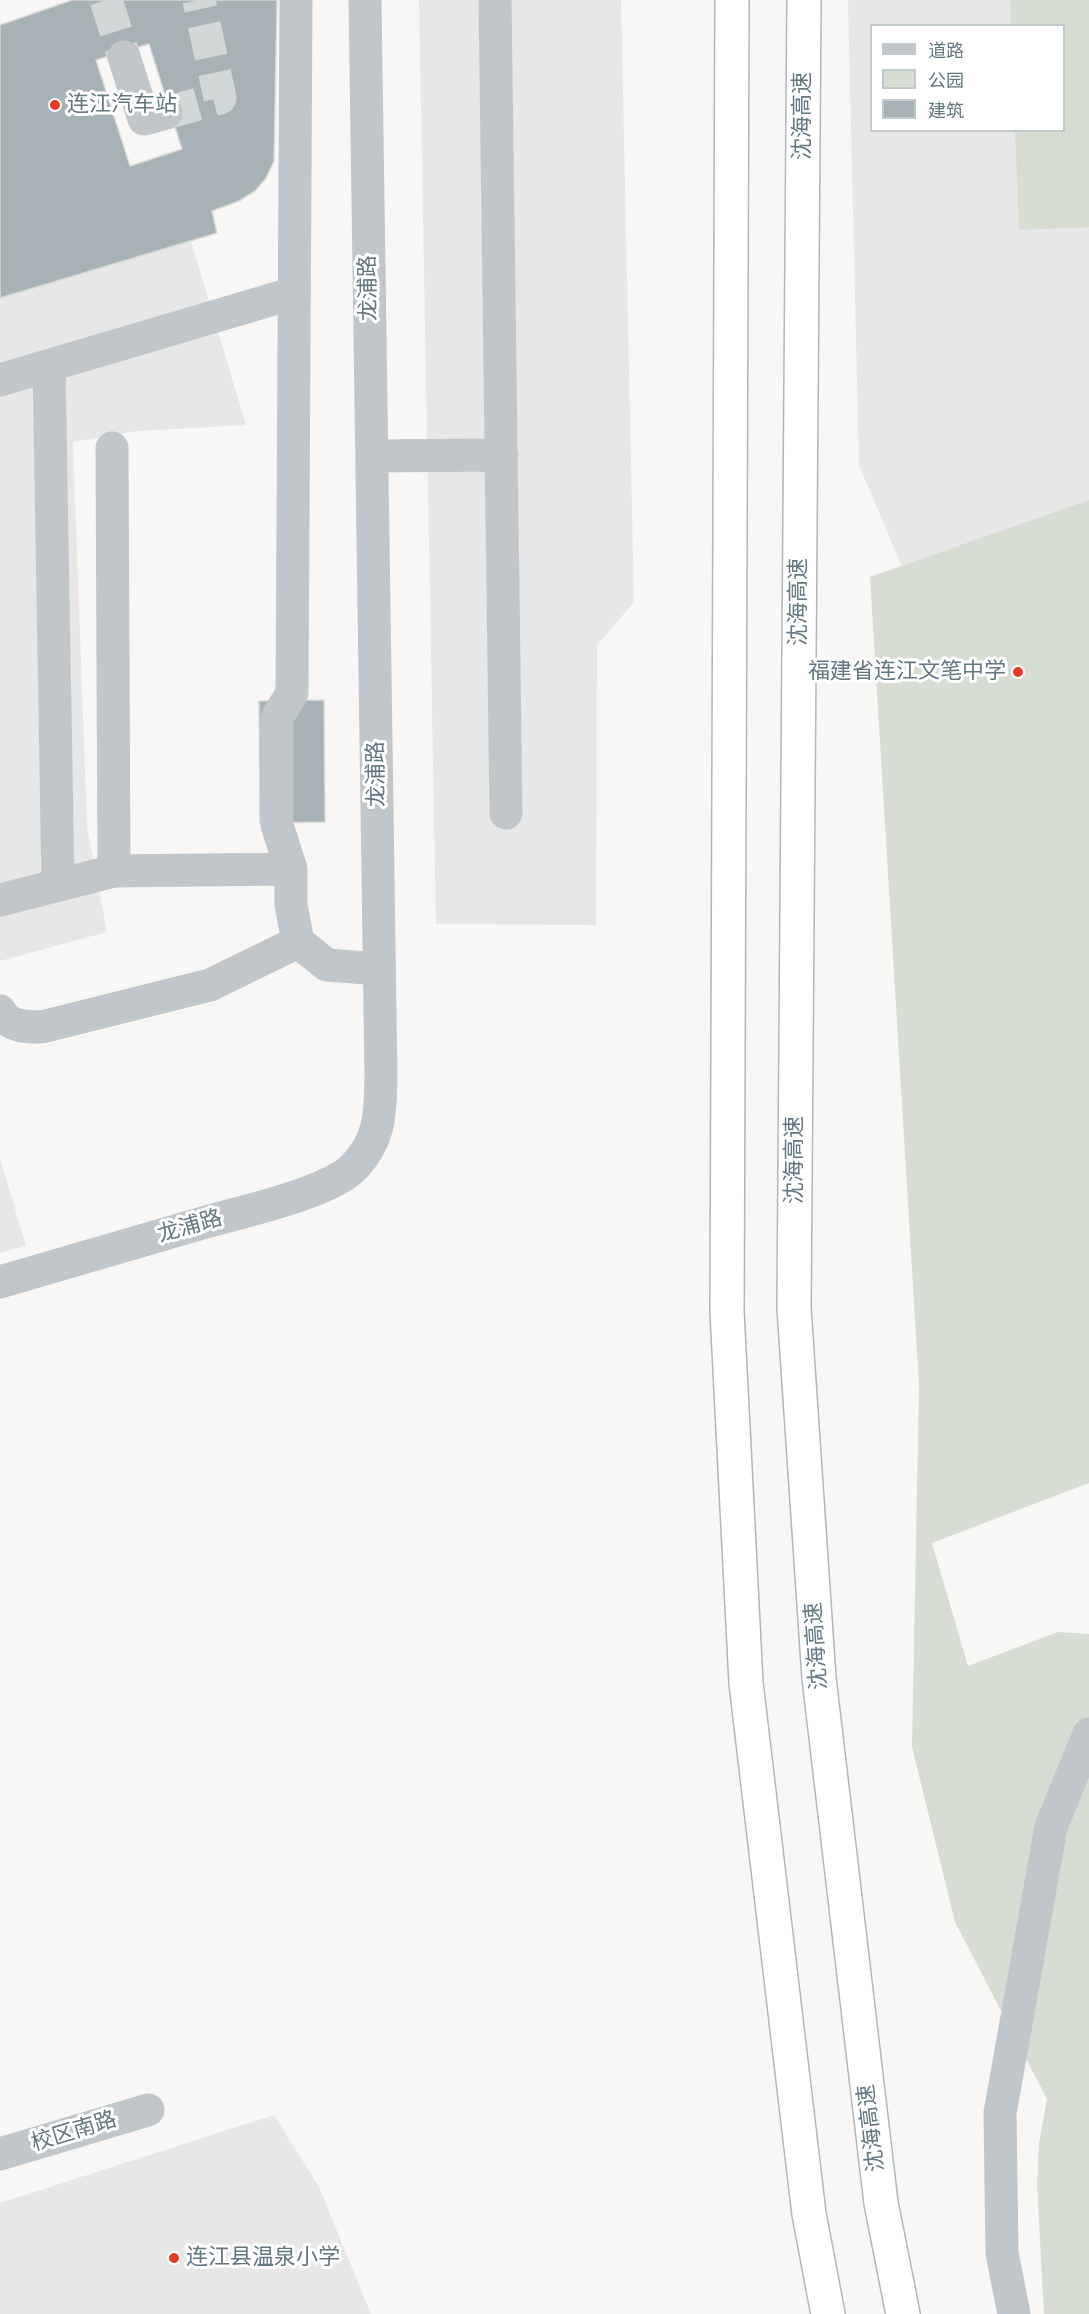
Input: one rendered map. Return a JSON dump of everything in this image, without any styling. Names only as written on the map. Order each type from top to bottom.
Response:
[{"type":"highway","points":[[732,0],[727,1311],[746,1683],[809,2214],[828,2314]]},
{"type":"highway","name":"沈海高速","points":[[804,0],[794,1308],[819,1678],[881,2203],[903,2314]]},
{"type":"street","points":[[296,0],[292,693],[277,718],[277,825],[291,869],[291,905],[298,942],[327,965],[379,969]]},
{"type":"street","name":"龙浦路","points":[[0,1282],[289,1198],[339,1179],[354,1167],[375,1137],[380,1122],[365,0]]},
{"type":"street","points":[[495,0],[506,813]]},
{"type":"street","points":[[124,57],[144,119],[166,113]]},
{"type":"street","points":[[0,380],[294,293]]},
{"type":"street","points":[[49,366],[58,884]]},
{"type":"street","points":[[112,448],[114,870]]},
{"type":"street","points":[[372,456],[502,455]]},
{"type":"street","points":[[0,900],[114,870],[291,869]]},
{"type":"street","points":[[0,1011],[12,1024],[42,1027],[210,985],[298,942]]},
{"type":"street","points":[[1014,2314],[1002,2253],[1000,2113],[1051,1827],[1089,1734]]},
{"type":"street","name":"校区南路","points":[[0,2154],[148,2110]]},
{"type":"shaded area","points":[[419,0],[621,0],[634,602],[597,645],[596,925],[436,924]]},
{"type":"shaded area","name":"福建省连江文笔中学","points":[[848,0],[1089,0],[1089,1253],[1034,880],[859,465]]},
{"type":"shaded area","points":[[191,241],[246,425],[138,431],[73,442],[87,827],[107,932],[0,961],[0,298]]},
{"type":"shaded area","points":[[0,1158],[26,1246],[0,1253]]},
{"type":"shaded area","name":"连江县温泉小学","points":[[274,2115],[319,2187],[371,2314],[0,2314],[0,2203]]},
{"type":"green space","points":[[1010,0],[1089,0],[1089,227],[1019,230],[1015,132],[1065,132],[1065,24],[1011,24]]},
{"type":"green space","points":[[1089,500],[1089,1483],[932,1543],[968,1666],[1058,1632],[1089,1634],[1089,2314],[1044,2314],[1037,2185],[1039,2143],[1047,2099],[955,1922],[912,1747],[919,1385],[870,577]]},
{"type":"building","name":"连江汽车站","points":[[72,0],[277,0],[274,161],[266,178],[255,191],[239,201],[212,211],[217,233],[0,298],[0,25]],"holes":[[[149,44],[182,149],[130,166],[96,60]]]},
{"type":"building","points":[[324,700],[325,822],[260,823],[259,701]]},
{"type":"tunnel","points":[[106,0],[124,57]]},
{"type":"tunnel","points":[[166,113],[220,98],[199,0]]},
{"type":"place","name":"连江汽车站","points":[[55,105]]},
{"type":"place","name":"福建省连江文笔中学","points":[[1018,672]]},
{"type":"place","name":"连江县温泉小学","points":[[174,2258]]}]
